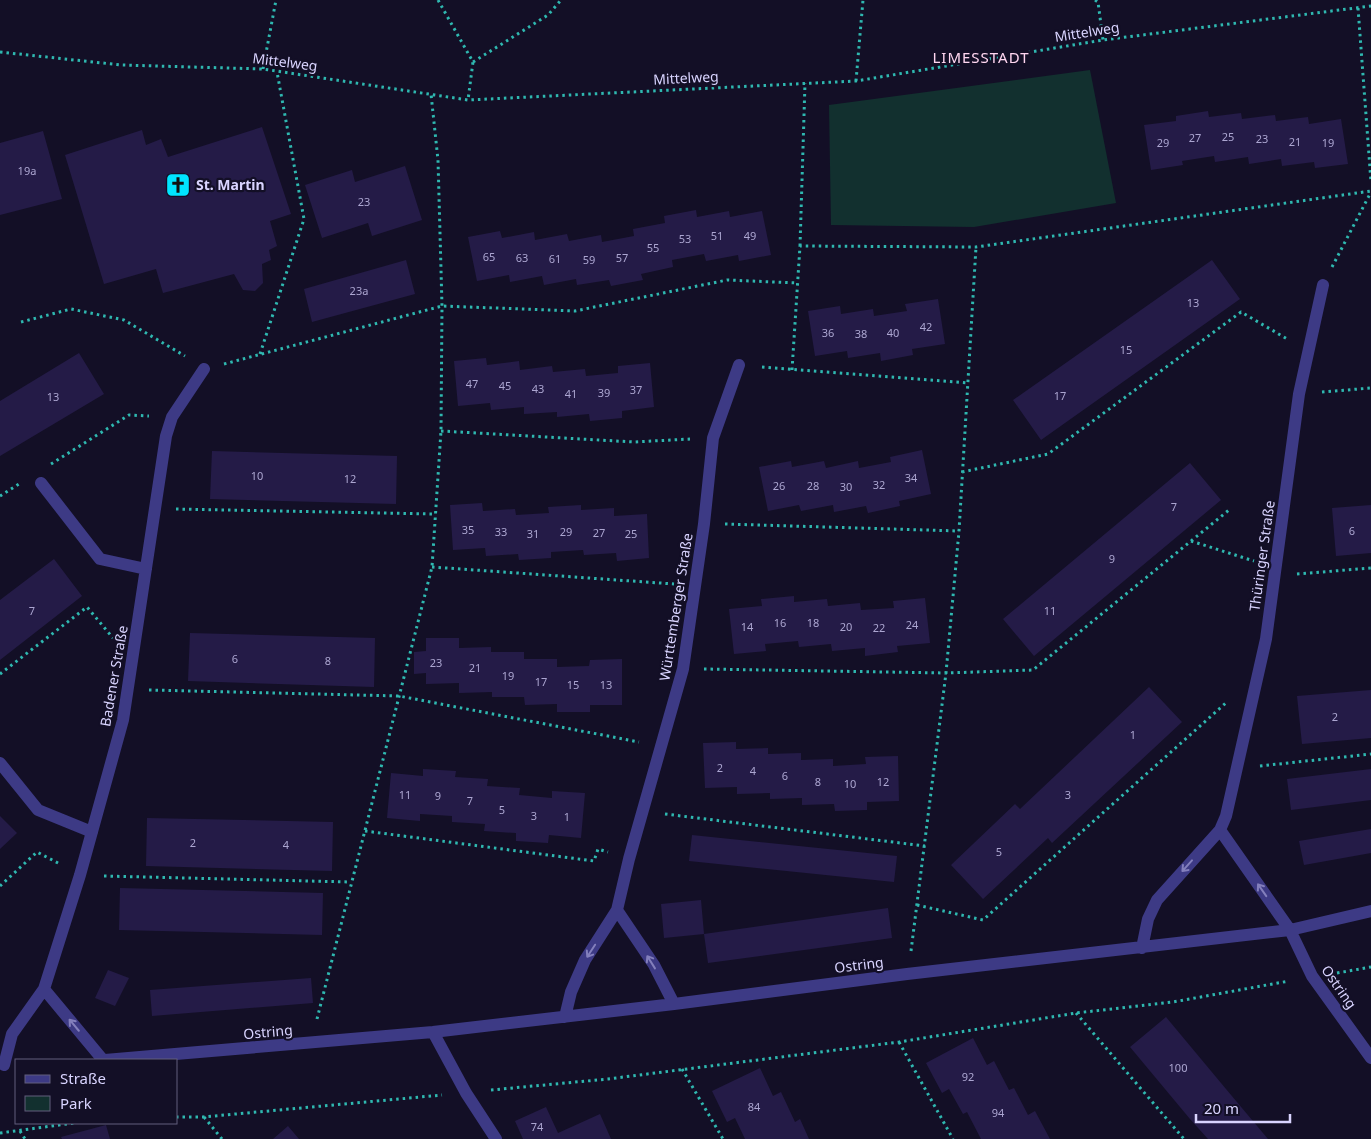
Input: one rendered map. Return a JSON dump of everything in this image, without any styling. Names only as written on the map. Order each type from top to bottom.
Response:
[{"type":"street","name":"Thüringer Straße","points":[[1142,948],[1148,919],[1157,900],[1220,830],[1226,816],[1238,769],[1256,676],[1266,639],[1299,394],[1323,285]]},
{"type":"street","name":"Württemberger Straße","points":[[565,1017],[571,992],[585,960],[617,910],[629,858],[644,812],[683,669],[704,524],[713,438],[739,365]]},
{"type":"street","name":"Badener Straße","points":[[7,1065],[12,1034],[44,990],[80,875],[123,720],[166,436],[172,417],[204,369]]},
{"type":"street","points":[[41,483],[100,559],[146,569]]},
{"type":"street","points":[[0,764],[38,810],[92,832]]},
{"type":"street","points":[[1220,830],[1290,930]]},
{"type":"street","points":[[617,910],[654,965],[674,1004]]},
{"type":"street","name":"Ostring","points":[[117,1059],[310,1044],[565,1017],[907,974],[1290,930],[1371,910]]},
{"type":"street","name":"Ostring","points":[[1290,930],[1312,976],[1371,1058]]},
{"type":"street","points":[[44,990],[103,1059]]},
{"type":"street","points":[[433,1032],[466,1093],[496,1139]]},
{"type":"path","points":[[262,69],[276,0]]},
{"type":"path","points":[[438,0],[473,62],[468,100]]},
{"type":"path","points":[[473,62],[548,15],[561,0]]},
{"type":"path","points":[[856,81],[863,0]]},
{"type":"path","points":[[1095,0],[1098,2],[1103,40]]},
{"type":"path","name":"Mittelweg","points":[[0,52],[121,65],[262,69],[468,100],[856,81],[1103,40],[1371,6]]},
{"type":"path","points":[[1358,8],[1371,182]]},
{"type":"path","points":[[260,354],[304,218],[277,71]]},
{"type":"path","points":[[792,370],[800,246],[805,83]]},
{"type":"path","points":[[310,1044],[432,567],[441,431],[442,306],[438,160],[431,94]]},
{"type":"path","points":[[800,246],[976,247],[1371,191]]},
{"type":"path","points":[[1323,285],[1371,191]]},
{"type":"path","points":[[907,974],[946,674],[959,531],[976,247]]},
{"type":"path","points":[[21,322],[71,309],[124,320],[204,369],[442,306],[575,312],[727,280],[798,283]]},
{"type":"path","points":[[962,472],[1048,454],[1241,312],[1307,351]]},
{"type":"path","points":[[739,365],[968,383]]},
{"type":"path","points":[[1299,394],[1371,388]]},
{"type":"path","points":[[44,469],[129,415],[172,417]]},
{"type":"path","points":[[441,431],[634,442],[713,438]]},
{"type":"path","points":[[0,496],[22,482]]},
{"type":"path","points":[[156,509],[435,514]]},
{"type":"path","points":[[683,669],[946,674],[1033,670],[1229,510]]},
{"type":"path","points":[[704,524],[959,531]]},
{"type":"path","points":[[1192,540],[1275,572],[1371,568]]},
{"type":"path","points":[[432,567],[695,585]]},
{"type":"path","points":[[0,674],[87,607],[132,662]]},
{"type":"path","points":[[917,906],[983,920],[1256,676]]},
{"type":"path","points":[[128,689],[399,696],[661,746]]},
{"type":"path","points":[[1238,769],[1371,754]]},
{"type":"path","points":[[644,812],[925,846]]},
{"type":"path","points":[[365,831],[594,861],[598,849],[629,858]]},
{"type":"path","points":[[0,886],[38,852],[80,875],[350,882]]},
{"type":"path","points":[[178,1117],[466,1093],[899,1042],[1076,1013],[1173,1002],[1371,967]]},
{"type":"path","points":[[1076,1013],[1184,1139]]},
{"type":"path","points":[[899,1042],[953,1139]]},
{"type":"path","points":[[682,1069],[724,1139]]},
{"type":"path","points":[[203,1116],[222,1139]]},
{"type":"path","points":[[0,1133],[67,1124]]},
{"type":"path","points":[[20,1131],[25,1139]]},
{"type":"green space","points":[[1090,70],[1116,203],[974,227],[831,225],[829,105]]},
{"type":"building","points":[[1208,111],[1209,117],[1241,113],[1242,119],[1275,115],[1276,121],[1308,117],[1309,124],[1341,119],[1348,164],[1315,168],[1314,162],[1282,166],[1281,159],[1249,164],[1248,157],[1215,162],[1214,156],[1182,161],[1183,165],[1151,170],[1144,125],[1176,121],[1176,116]]},
{"type":"building","name":"St. Martin","points":[[262,127],[291,214],[270,221],[277,246],[269,250],[271,260],[262,264],[263,283],[255,291],[243,290],[234,274],[163,293],[156,269],[104,284],[65,155],[142,130],[146,145],[161,139],[168,157]]},
{"type":"building","points":[[43,131],[62,199],[0,215],[0,143]]},
{"type":"building","points":[[405,166],[422,220],[372,236],[368,223],[322,238],[305,185],[352,170],[355,182]]},
{"type":"building","points":[[696,210],[697,217],[729,211],[730,217],[762,211],[771,255],[739,261],[738,255],[706,261],[704,254],[672,260],[673,267],[641,274],[643,280],[611,286],[609,280],[577,285],[576,279],[544,285],[542,276],[510,282],[509,275],[477,281],[468,237],[500,231],[502,238],[534,232],[535,240],[567,234],[569,241],[601,235],[602,242],[634,236],[633,229],[665,223],[664,216]]},
{"type":"building","points":[[406,260],[415,294],[312,322],[304,289]]},
{"type":"building","points":[[1212,260],[1240,299],[1041,440],[1013,400]]},
{"type":"building","points":[[938,299],[945,344],[912,349],[913,355],[881,361],[880,353],[848,358],[847,351],[815,356],[808,311],[840,306],[841,314],[873,309],[874,316],[907,311],[905,304]]},
{"type":"building","points":[[79,353],[104,394],[0,456],[0,401]]},
{"type":"building","points":[[486,358],[487,365],[519,361],[520,370],[552,366],[553,372],[585,369],[586,376],[618,373],[618,366],[650,363],[654,407],[622,411],[622,418],[590,421],[589,414],[557,417],[557,412],[524,414],[524,407],[491,410],[490,403],[458,406],[454,361]]},
{"type":"building","points":[[922,450],[931,494],[899,501],[900,506],[868,513],[866,506],[834,512],[833,505],[801,511],[799,505],[768,511],[759,467],[791,461],[792,467],[824,461],[826,468],[858,461],[859,468],[891,462],[890,457]]},
{"type":"building","points":[[212,451],[397,456],[396,504],[210,499]]},
{"type":"building","points":[[1190,463],[1221,500],[1034,656],[1003,619]]},
{"type":"building","points":[[482,503],[483,511],[515,509],[516,515],[549,513],[548,507],[581,505],[581,510],[614,508],[614,516],[647,514],[649,558],[617,561],[616,553],[584,555],[583,550],[551,552],[551,558],[519,560],[518,554],[486,556],[485,548],[453,550],[450,505]]},
{"type":"building","points":[[1371,505],[1371,553],[1336,556],[1332,508]]},
{"type":"building","points":[[54,559],[82,596],[0,660],[0,600]]},
{"type":"building","points":[[794,596],[794,602],[827,599],[828,606],[860,603],[861,610],[894,608],[893,601],[925,598],[930,643],[897,646],[898,652],[865,656],[865,648],[832,651],[831,644],[799,647],[798,641],[765,644],[766,651],[734,654],[729,609],[762,606],[761,599]]},
{"type":"building","points":[[190,633],[375,638],[374,687],[188,681]]},
{"type":"building","points":[[426,638],[459,638],[459,648],[491,647],[491,652],[524,652],[524,659],[557,659],[557,667],[589,666],[590,660],[622,659],[622,705],[590,705],[590,712],[557,712],[557,704],[525,705],[524,697],[492,697],[492,692],[459,693],[459,683],[426,684],[426,673],[414,674],[414,652],[426,651]]},
{"type":"building","points":[[1149,687],[1182,722],[1052,843],[1048,838],[983,899],[951,865],[1015,804],[1020,809]]},
{"type":"building","points":[[1371,690],[1371,738],[1302,744],[1297,696]]},
{"type":"building","points":[[736,742],[736,749],[768,748],[768,754],[801,753],[801,760],[833,759],[833,766],[866,764],[865,757],[898,756],[899,801],[867,802],[867,810],[835,811],[834,804],[802,805],[802,798],[770,799],[770,793],[737,794],[737,787],[705,788],[703,743]]},
{"type":"building","points":[[423,769],[456,771],[455,777],[488,779],[487,786],[520,788],[519,795],[552,798],[552,791],[585,793],[581,838],[549,835],[548,843],[516,841],[516,833],[484,831],[485,824],[452,822],[452,816],[420,814],[420,821],[387,818],[391,773],[423,776]]},
{"type":"building","points":[[1371,769],[1371,800],[1291,810],[1287,779]]},
{"type":"building","points":[[0,816],[17,833],[0,849]]},
{"type":"building","points":[[147,818],[333,822],[332,871],[146,866]]},
{"type":"building","points":[[1371,829],[1371,853],[1304,865],[1299,841]]},
{"type":"building","points":[[692,835],[897,856],[894,882],[689,861]]},
{"type":"building","points":[[120,888],[323,893],[322,935],[119,930]]},
{"type":"building","points":[[701,900],[704,934],[664,938],[661,904]]},
{"type":"building","points":[[888,908],[892,938],[708,963],[704,934]]},
{"type":"building","points":[[108,970],[129,978],[115,1006],[95,998]]},
{"type":"building","points":[[311,978],[313,1003],[152,1016],[150,990]]},
{"type":"building","points":[[1166,1017],[1268,1139],[1208,1139],[1190,1119],[1130,1047]]},
{"type":"building","points":[[973,1038],[987,1065],[994,1061],[1009,1090],[1014,1088],[1028,1115],[1035,1111],[1050,1139],[981,1139],[967,1112],[963,1114],[949,1089],[942,1093],[926,1063]]},
{"type":"building","points":[[760,1068],[773,1096],[781,1092],[795,1122],[800,1119],[809,1139],[745,1139],[735,1118],[727,1122],[712,1091]]},
{"type":"building","points":[[546,1107],[558,1133],[600,1114],[611,1139],[523,1139],[515,1121]]},
{"type":"building","points":[[106,1125],[110,1139],[62,1139],[61,1137]]},
{"type":"building","points":[[288,1126],[299,1139],[273,1139]]},
{"type":"place","name":"St. Martin","points":[[178,185]]},
{"type":"district","name":"LIMESSTADT","points":[[981,58]]}]
